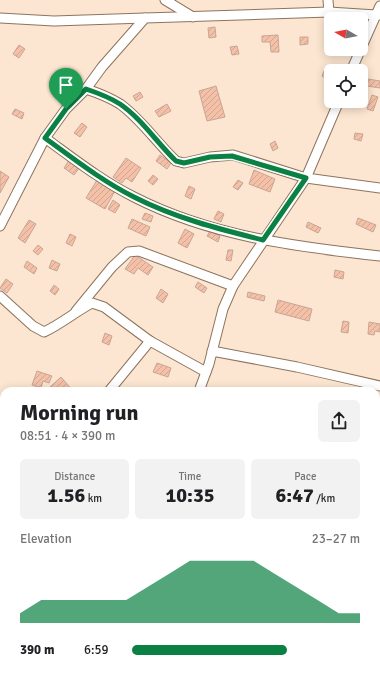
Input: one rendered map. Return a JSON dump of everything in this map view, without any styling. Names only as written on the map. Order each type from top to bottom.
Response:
[{"type":"street","points":[[165,0],[193,17]]},
{"type":"street","points":[[328,0],[329,12]]},
{"type":"street","points":[[0,18],[54,21],[324,12]]},
{"type":"street","points":[[354,64],[379,12],[368,12]]},
{"type":"street","points":[[0,226],[45,138],[66,109],[86,89],[102,67],[145,18]]},
{"type":"street","points":[[86,89],[108,97],[120,104],[139,121],[176,161],[184,163],[210,157],[232,156],[306,178],[380,188]]},
{"type":"street","points":[[200,387],[223,309],[232,286],[306,178],[336,108]]},
{"type":"street","points":[[45,138],[93,173],[134,197],[204,226],[263,240],[328,251],[380,256]]},
{"type":"street","points":[[0,296],[33,326],[44,332],[59,325],[76,311],[112,267],[128,252],[138,251],[232,286]]},
{"type":"street","points":[[76,311],[92,303],[104,307],[150,341],[206,372]]},
{"type":"street","points":[[112,387],[150,341]]},
{"type":"street","points":[[212,351],[297,367],[380,386]]},
{"type":"building","points":[[215,27],[216,37],[209,38],[208,28]]},
{"type":"building","points":[[278,35],[279,52],[271,52],[270,42],[262,42],[262,36]]},
{"type":"building","points":[[300,37],[308,37],[308,44],[300,45]]},
{"type":"building","points":[[19,45],[25,49],[19,58],[13,54]]},
{"type":"building","points":[[237,46],[239,54],[232,55],[230,47]]},
{"type":"building","points":[[368,79],[380,81],[380,88],[368,86]]},
{"type":"building","points":[[216,86],[225,117],[207,121],[199,91]]},
{"type":"building","points":[[140,92],[143,97],[136,101],[133,96]]},
{"type":"building","points":[[372,95],[378,97],[373,111],[367,109]]},
{"type":"building","points":[[167,104],[171,111],[159,117],[155,111]]},
{"type":"building","points":[[15,109],[24,113],[22,119],[12,114]]},
{"type":"building","points":[[82,123],[87,127],[80,137],[74,133]]},
{"type":"building","points":[[355,133],[363,134],[361,141],[354,139]]},
{"type":"building","points":[[275,141],[278,148],[273,151],[270,144]]},
{"type":"building","points":[[160,155],[171,163],[167,169],[156,161]]},
{"type":"building","points":[[126,158],[141,168],[132,182],[126,178],[122,183],[113,177]]},
{"type":"building","points":[[69,160],[80,167],[74,175],[64,168]]},
{"type":"building","points":[[254,170],[275,179],[270,192],[249,184]]},
{"type":"building","points":[[0,171],[9,177],[0,193]]},
{"type":"building","points":[[153,175],[158,179],[153,185],[148,181]]},
{"type":"building","points":[[97,180],[115,191],[105,209],[86,198]]},
{"type":"building","points":[[238,180],[243,183],[238,190],[233,187]]},
{"type":"building","points":[[189,186],[195,189],[191,199],[185,196]]},
{"type":"building","points":[[113,200],[120,205],[115,213],[108,209]]},
{"type":"building","points":[[218,211],[224,214],[221,222],[214,219]]},
{"type":"building","points":[[145,213],[153,216],[151,222],[142,219]]},
{"type":"building","points":[[358,218],[376,225],[373,232],[356,224]]},
{"type":"building","points":[[132,219],[150,227],[146,236],[128,228]]},
{"type":"building","points":[[29,220],[36,224],[25,243],[18,238]]},
{"type":"building","points":[[308,222],[321,228],[318,233],[306,227]]},
{"type":"building","points":[[185,229],[194,234],[187,248],[178,243]]},
{"type":"building","points":[[210,231],[220,236],[218,242],[207,236]]},
{"type":"building","points":[[70,234],[76,237],[72,246],[66,243]]},
{"type":"building","points":[[38,245],[43,249],[38,255],[33,251]]},
{"type":"building","points":[[228,250],[233,250],[231,261],[226,260]]},
{"type":"building","points":[[135,255],[153,267],[148,275],[138,268],[134,274],[125,269]]},
{"type":"building","points":[[52,260],[60,264],[57,271],[49,268]]},
{"type":"building","points":[[27,261],[37,268],[34,274],[24,267]]},
{"type":"building","points":[[335,270],[344,272],[343,279],[334,277]]},
{"type":"building","points":[[6,279],[13,284],[7,293],[0,288]]},
{"type":"building","points":[[198,282],[207,288],[204,293],[195,287]]},
{"type":"building","points":[[54,285],[59,289],[55,295],[50,291]]},
{"type":"building","points":[[161,289],[168,294],[163,303],[156,298]]},
{"type":"building","points":[[248,292],[265,296],[264,301],[247,297]]},
{"type":"building","points":[[278,300],[312,309],[309,321],[275,312]]},
{"type":"building","points":[[343,321],[349,322],[348,333],[341,332]]},
{"type":"building","points":[[369,322],[380,324],[380,332],[375,331],[374,335],[368,334]]},
{"type":"building","points":[[105,333],[112,336],[109,345],[102,342]]},
{"type":"building","points":[[157,363],[171,368],[168,377],[153,372]]},
{"type":"building","points":[[37,371],[52,376],[49,383],[43,381],[41,387],[32,385]]},
{"type":"building","points":[[61,377],[70,387],[50,387]]},
{"type":"route","points":[[86,89],[108,97],[120,104],[139,121],[176,161],[184,163],[220,155],[232,156],[306,178],[285,211],[263,240],[204,226],[134,197],[93,173],[45,138],[66,109],[86,89]]}]
